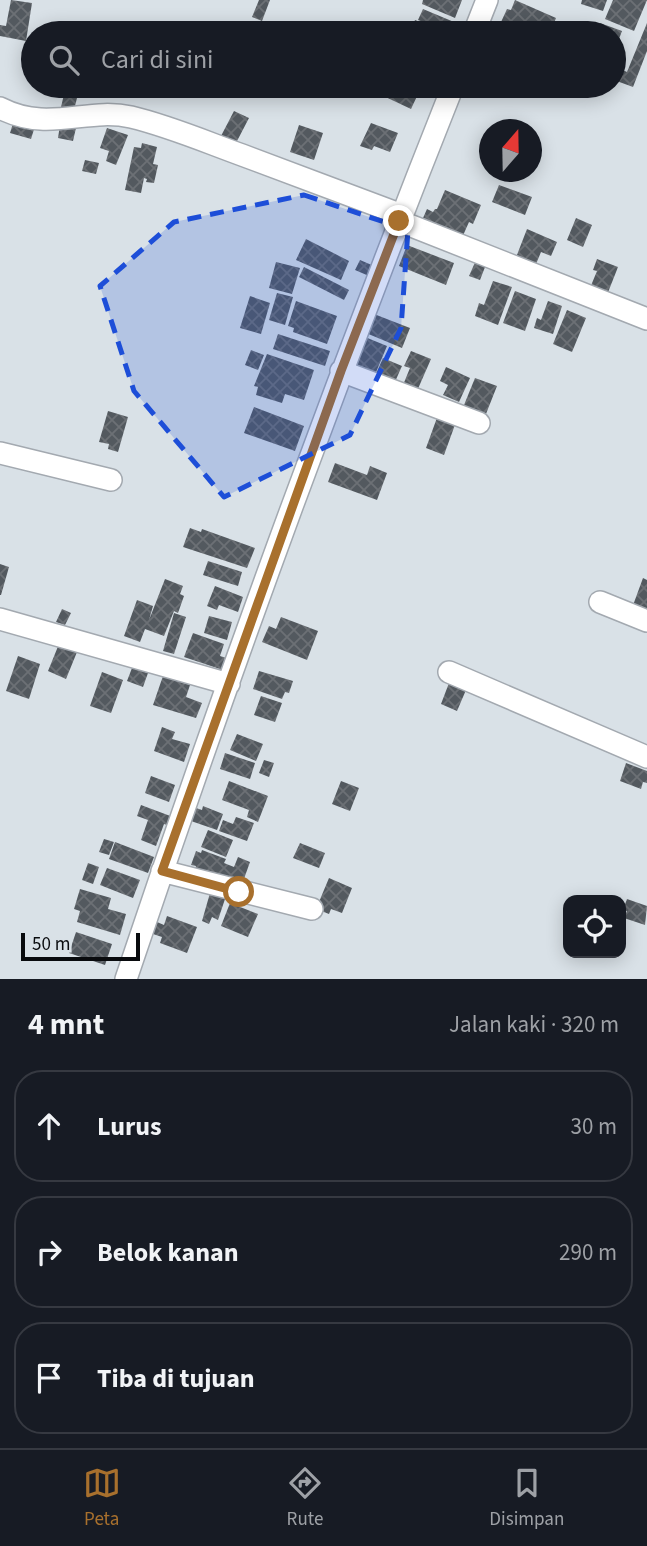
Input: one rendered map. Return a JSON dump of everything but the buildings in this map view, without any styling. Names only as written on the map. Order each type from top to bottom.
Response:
[{"type":"street","points":[[479,21],[488,0]]},
{"type":"street","points":[[126,979],[341,371],[448,98]]},
{"type":"street","points":[[0,108],[21,116],[57,121],[100,116],[130,117],[185,134],[401,218],[647,319]]},
{"type":"street","points":[[341,371],[479,423]]},
{"type":"street","points":[[0,453],[111,480]]},
{"type":"street","points":[[600,602],[647,621]]},
{"type":"street","points":[[0,619],[229,684]]},
{"type":"street","points":[[449,672],[647,757]]},
{"type":"street","points":[[162,871],[312,909]]},
{"type":"highlighted area","points":[[304,195],[408,230],[401,328],[350,435],[224,497],[134,391],[100,286],[174,222]]},
{"type":"route","points":[[239,892],[162,871],[341,371],[399,221]]}]
